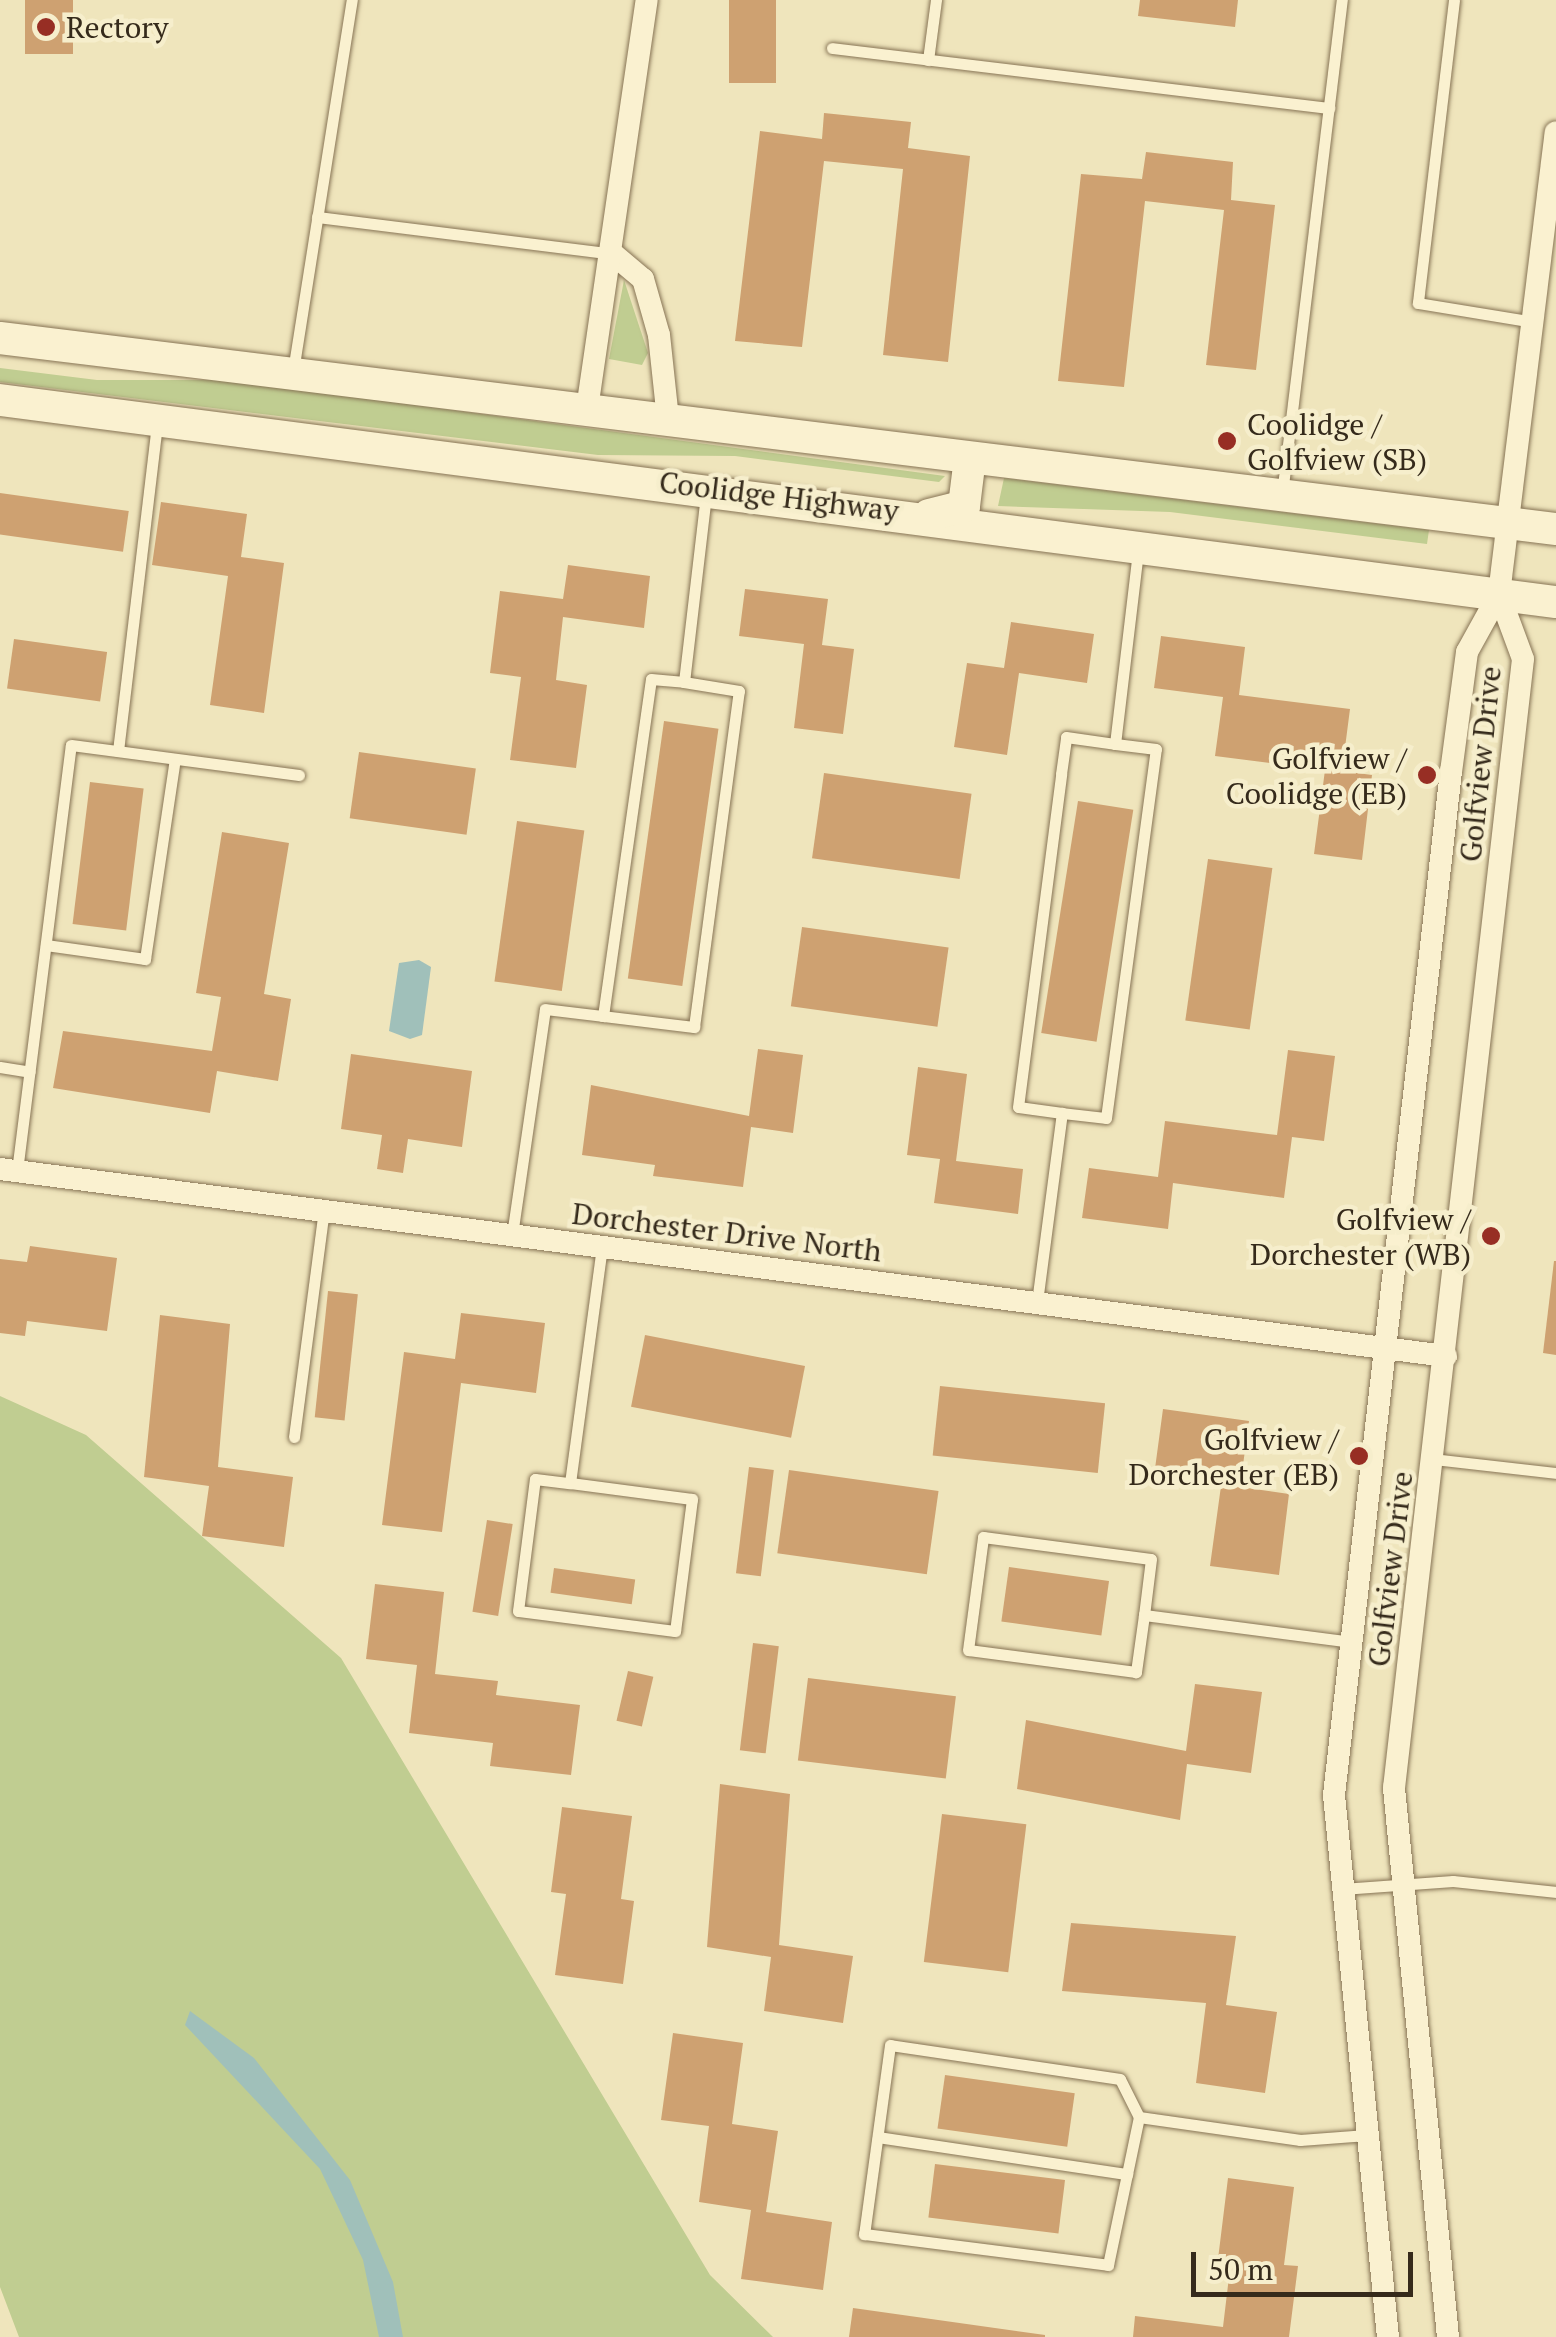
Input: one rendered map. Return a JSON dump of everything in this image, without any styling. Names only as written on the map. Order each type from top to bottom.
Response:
[{"type":"main road","name":"Coolidge Highway","points":[[0,338],[1556,529]]},
{"type":"main road","name":"Coolidge Highway","points":[[0,400],[930,515],[1139,548],[1556,602]]},
{"type":"main road","points":[[930,515],[964,506],[970,458]]},
{"type":"street","points":[[588,409],[602,284],[613,254],[646,0]]},
{"type":"street","points":[[1499,594],[1556,133]]},
{"type":"street","points":[[613,254],[643,279],[659,335],[668,419]]},
{"type":"street","name":"Golfview Drive","points":[[1388,2337],[1334,1795],[1468,652],[1499,594]]},
{"type":"street","name":"Golfview Drive","points":[[1448,2337],[1394,1788],[1524,660],[1499,594]]},
{"type":"street","name":"Dorchester Drive North","points":[[9,1170],[1446,1356]]},
{"type":"lane","points":[[292,374],[352,0]]},
{"type":"lane","points":[[928,60],[936,0]]},
{"type":"lane","points":[[1282,498],[1342,0]]},
{"type":"lane","points":[[1454,0],[1418,303],[1534,322]]},
{"type":"lane","points":[[832,48],[1329,108]]},
{"type":"lane","points":[[317,216],[613,254]]},
{"type":"lane","points":[[118,752],[157,419]]},
{"type":"lane","points":[[684,682],[707,487]]},
{"type":"lane","points":[[1115,744],[1139,548]]},
{"type":"lane","points":[[512,1235],[545,1009],[602,1016],[694,1027],[739,691],[652,679],[602,1016]]},
{"type":"lane","points":[[1066,737],[1115,744],[1156,749],[1106,1118],[1018,1107],[1066,737]]},
{"type":"lane","points":[[9,1170],[30,1072],[71,746],[299,774]]},
{"type":"lane","points":[[46,944],[144,959],[175,758]]},
{"type":"lane","points":[[0,1067],[30,1072]]},
{"type":"lane","points":[[1037,1302],[1062,1112]]},
{"type":"lane","points":[[294,1437],[324,1210]]},
{"type":"lane","points":[[570,1483],[602,1246]]},
{"type":"lane","points":[[1433,1459],[1556,1473]]},
{"type":"lane","points":[[535,1479],[570,1483],[692,1499],[675,1630],[518,1610],[535,1479]]},
{"type":"lane","points":[[983,1537],[1152,1559],[1144,1615],[1136,1672],[968,1650],[983,1537]]},
{"type":"lane","points":[[1144,1615],[1352,1642]]},
{"type":"lane","points":[[1342,1888],[1402,1882],[1556,1892]]},
{"type":"lane","points":[[890,2045],[1120,2079],[1139,2118],[1108,2265],[864,2234],[878,2137],[890,2045]]},
{"type":"lane","points":[[1139,2118],[1300,2140],[1367,2135]]},
{"type":"lane","points":[[878,2137],[1127,2174]]},
{"type":"green space","points":[[624,280],[648,353],[642,365],[609,359]]},
{"type":"green space","points":[[0,368],[97,380],[227,380],[945,476],[939,482],[735,456],[598,455],[0,382]]},
{"type":"green space","points":[[1004,478],[1429,530],[1427,544],[1170,512],[998,506]]},
{"type":"green space","points":[[0,1396],[86,1435],[341,1658],[710,2275],[773,2337],[19,2337],[0,2287]]},
{"type":"water","points":[[419,960],[431,967],[422,1035],[410,1039],[389,1031],[399,963]]},
{"type":"water","points":[[190,2011],[254,2058],[350,2180],[393,2282],[403,2337],[379,2337],[363,2260],[320,2169],[185,2025]]},
{"type":"building","name":"Rectory","points":[[25,0],[73,0],[73,54],[25,54]]},
{"type":"building","points":[[729,0],[776,0],[776,83],[729,83]]},
{"type":"building","points":[[1140,0],[1238,0],[1235,27],[1138,16]]},
{"type":"building","points":[[824,113],[911,122],[908,148],[970,156],[948,362],[883,355],[903,169],[824,161],[802,347],[735,341],[760,131],[822,139]]},
{"type":"building","points":[[1146,152],[1233,162],[1231,200],[1275,205],[1256,370],[1206,365],[1224,210],[1145,201],[1124,387],[1058,381],[1081,174],[1142,179]]},
{"type":"building","points":[[0,493],[129,511],[123,552],[0,534]]},
{"type":"building","points":[[161,502],[247,514],[241,557],[284,563],[264,713],[210,705],[228,576],[152,565]]},
{"type":"building","points":[[568,565],[650,576],[644,628],[563,617],[556,680],[587,685],[576,768],[510,760],[521,677],[490,673],[500,591],[563,599]]},
{"type":"building","points":[[745,589],[828,599],[822,645],[854,649],[843,734],[794,728],[804,644],[739,636]]},
{"type":"building","points":[[1011,622],[1094,634],[1087,683],[1019,673],[1007,755],[954,747],[967,663],[1004,668]]},
{"type":"building","points":[[1161,636],[1245,647],[1239,695],[1350,709],[1342,771],[1372,775],[1362,860],[1314,854],[1325,770],[1215,756],[1223,697],[1154,688]]},
{"type":"building","points":[[14,639],[107,652],[100,702],[7,689]]},
{"type":"building","points":[[664,721],[718,729],[682,986],[628,978]]},
{"type":"building","points":[[359,752],[476,768],[467,835],[350,818]]},
{"type":"building","points":[[824,773],[972,794],[960,879],[812,858]]},
{"type":"building","points":[[90,782],[144,789],[126,931],[73,924]]},
{"type":"building","points":[[1078,801],[1133,810],[1097,1042],[1041,1033]]},
{"type":"building","points":[[517,821],[584,830],[562,991],[494,981]]},
{"type":"building","points":[[222,832],[289,843],[264,994],[291,999],[278,1081],[217,1071],[210,1113],[53,1088],[63,1031],[212,1051],[221,997],[196,993]]},
{"type":"building","points":[[1208,859],[1272,868],[1250,1029],[1185,1020]]},
{"type":"building","points":[[802,927],[949,948],[937,1027],[791,1006]]},
{"type":"building","points":[[758,1049],[803,1055],[793,1133],[751,1127],[743,1187],[653,1176],[655,1165],[582,1155],[591,1085],[749,1116]]},
{"type":"building","points":[[1288,1050],[1335,1056],[1324,1141],[1292,1137],[1284,1198],[1173,1183],[1168,1229],[1082,1218],[1089,1168],[1158,1177],[1165,1121],[1277,1135]]},
{"type":"building","points":[[351,1054],[472,1071],[462,1147],[408,1139],[403,1173],[377,1169],[382,1135],[341,1129]]},
{"type":"building","points":[[918,1067],[967,1074],[956,1161],[1023,1169],[1018,1214],[934,1203],[940,1159],[907,1155]]},
{"type":"building","points":[[30,1246],[117,1258],[107,1331],[27,1321],[25,1336],[0,1333],[0,1259],[27,1262]]},
{"type":"building","points":[[1556,1261],[1556,1355],[1543,1353]]},
{"type":"building","points":[[328,1291],[358,1294],[345,1420],[315,1417]]},
{"type":"building","points":[[461,1313],[545,1323],[536,1393],[461,1383],[442,1532],[382,1525],[404,1352],[455,1359]]},
{"type":"building","points":[[160,1315],[230,1324],[218,1467],[293,1477],[284,1547],[202,1536],[209,1486],[144,1477]]},
{"type":"building","points":[[645,1335],[805,1366],[791,1438],[631,1407]]},
{"type":"building","points":[[940,1386],[1105,1403],[1098,1473],[933,1456]]},
{"type":"building","points":[[1163,1409],[1249,1421],[1240,1487],[1289,1494],[1279,1575],[1210,1566],[1221,1486],[1154,1476]]},
{"type":"building","points":[[749,1467],[774,1470],[761,1576],[736,1573]]},
{"type":"building","points":[[789,1470],[939,1491],[927,1574],[777,1553]]},
{"type":"building","points":[[487,1520],[513,1524],[498,1616],[472,1612]]},
{"type":"building","points":[[1009,1567],[1109,1581],[1101,1636],[1001,1621]]},
{"type":"building","points":[[554,1568],[635,1579],[632,1604],[551,1593]]},
{"type":"building","points":[[375,1584],[444,1592],[435,1674],[498,1681],[496,1695],[580,1705],[571,1775],[490,1766],[493,1743],[409,1733],[417,1665],[366,1659]]},
{"type":"building","points":[[753,1643],[779,1646],[766,1753],[740,1750]]},
{"type":"building","points":[[628,1671],[653,1677],[642,1727],[617,1721]]},
{"type":"building","points":[[808,1678],[956,1696],[946,1779],[798,1760]]},
{"type":"building","points":[[1195,1684],[1262,1692],[1251,1773],[1187,1764],[1180,1820],[1017,1789],[1026,1720],[1186,1751]]},
{"type":"building","points":[[720,1784],[790,1794],[779,1945],[853,1956],[843,2023],[764,2011],[771,1957],[707,1947]]},
{"type":"building","points":[[562,1807],[632,1816],[621,1899],[634,1901],[623,1984],[555,1975],[566,1894],[551,1892]]},
{"type":"building","points":[[942,1814],[1026,1824],[1008,1972],[924,1962]]},
{"type":"building","points":[[1071,1923],[1236,1936],[1226,2005],[1277,2012],[1265,2093],[1196,2083],[1206,2003],[1062,1991]]},
{"type":"building","points":[[673,2033],[743,2043],[732,2124],[778,2131],[766,2212],[832,2222],[823,2290],[741,2279],[751,2210],[699,2202],[709,2126],[661,2120]]},
{"type":"building","points":[[945,2075],[1075,2093],[1067,2147],[937,2128]]},
{"type":"building","points":[[935,2164],[1065,2180],[1058,2234],[928,2218]]},
{"type":"building","points":[[1228,2178],[1294,2187],[1284,2265],[1298,2266],[1289,2337],[1133,2337],[1135,2316],[1223,2327],[1231,2260],[1218,2259]]},
{"type":"building","points":[[853,2308],[1045,2335],[1045,2337],[849,2337]]},
{"type":"place","name":"Rectory","points":[[46,27]]},
{"type":"place","name":"Coolidge / Golfview (SB)","points":[[1227,441]]},
{"type":"place","name":"Golfview / Coolidge (EB)","points":[[1427,775]]},
{"type":"place","name":"Golfview / Dorchester (WB)","points":[[1491,1236]]},
{"type":"place","name":"Golfview / Dorchester (EB)","points":[[1359,1456]]}]
